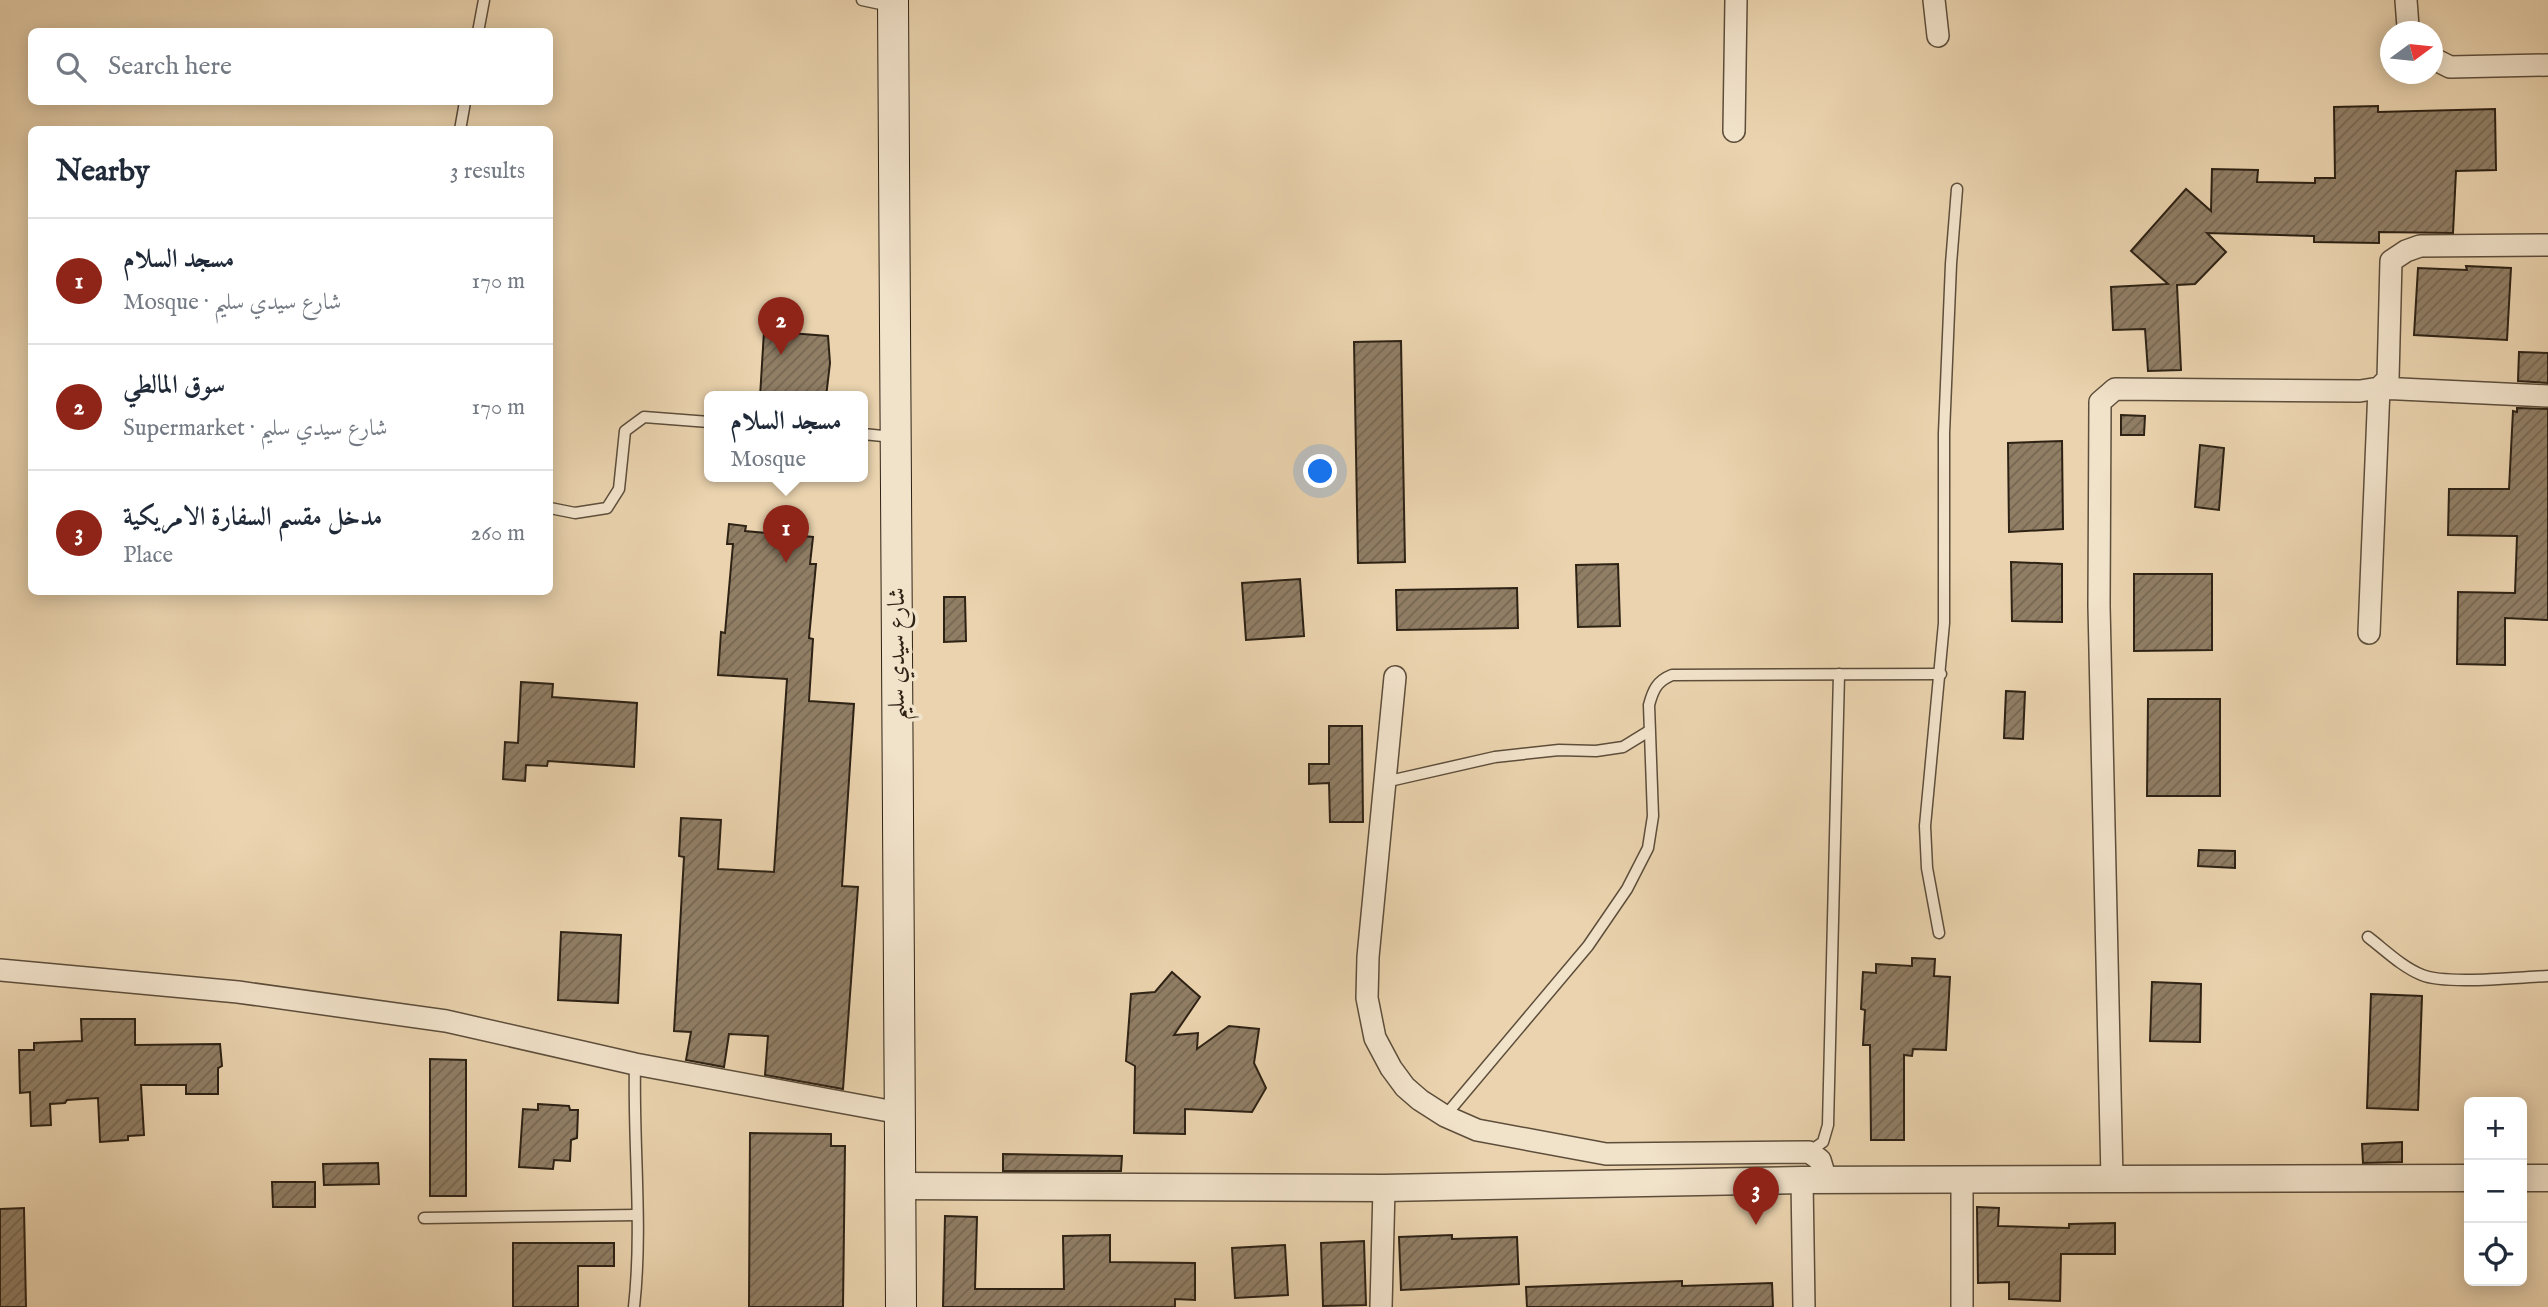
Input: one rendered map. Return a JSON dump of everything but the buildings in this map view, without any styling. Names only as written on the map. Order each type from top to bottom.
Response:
[{"type":"main road","name":"شارع سيدي سليم","points":[[893,3],[901,1307]]},
{"type":"street","points":[[1734,131],[1736,0]]},
{"type":"street","points":[[1934,0],[1938,36]]},
{"type":"street","points":[[2406,0],[2408,21]]},
{"type":"street","points":[[2443,64],[2450,67],[2548,65]]},
{"type":"street","points":[[2369,633],[2379,388],[2388,379],[2391,261],[2420,246],[2548,245]]},
{"type":"street","points":[[2112,1179],[2099,606],[2100,401],[2115,388],[2360,391],[2379,388],[2548,396]]},
{"type":"street","points":[[1395,677],[1368,957],[1367,998],[1375,1038],[1391,1068],[1405,1087],[1420,1100],[1477,1130],[1606,1154],[1809,1152],[1820,1160],[1814,1180],[1804,1307]]},
{"type":"street","points":[[0,970],[238,992],[446,1021],[635,1064],[900,1113]]},
{"type":"street","points":[[900,1186],[1384,1188],[1814,1180],[2464,1178]]},
{"type":"street","points":[[2527,1178],[2548,1178]]},
{"type":"street","points":[[1962,1180],[1962,1307]]},
{"type":"street","points":[[1381,1307],[1384,1188]]},
{"type":"lane","points":[[479,28],[484,0]]},
{"type":"lane","points":[[862,0],[893,3]]},
{"type":"lane","points":[[461,126],[464,105]]},
{"type":"lane","points":[[1939,933],[1927,868],[1925,826],[1944,623],[1945,420],[1951,264],[1957,189]]},
{"type":"lane","points":[[553,509],[575,513],[607,508],[619,489],[625,431],[644,417],[704,422]]},
{"type":"lane","points":[[868,435],[896,437]]},
{"type":"lane","points":[[1809,1152],[1823,1142],[1828,1125],[1839,674]]},
{"type":"lane","points":[[1445,1115],[1588,946],[1632,879],[1648,848],[1652,824],[1649,705],[1653,690],[1663,679],[1672,675],[1941,674]]},
{"type":"lane","points":[[1385,782],[1495,757],[1623,747],[1649,731]]},
{"type":"lane","points":[[2368,937],[2410,969],[2424,976],[2449,979],[2548,976]]},
{"type":"lane","points":[[634,1307],[637,1215],[635,1064]]},
{"type":"lane","points":[[425,1218],[637,1215]]},
{"type":"place","name":"سوق المالطي","points":[[781,355]]},
{"type":"place","name":"مسجد السلام","points":[[786,563]]},
{"type":"place","name":"مدخل مقسم السفارة الامريكية","points":[[1756,1225]]}]
